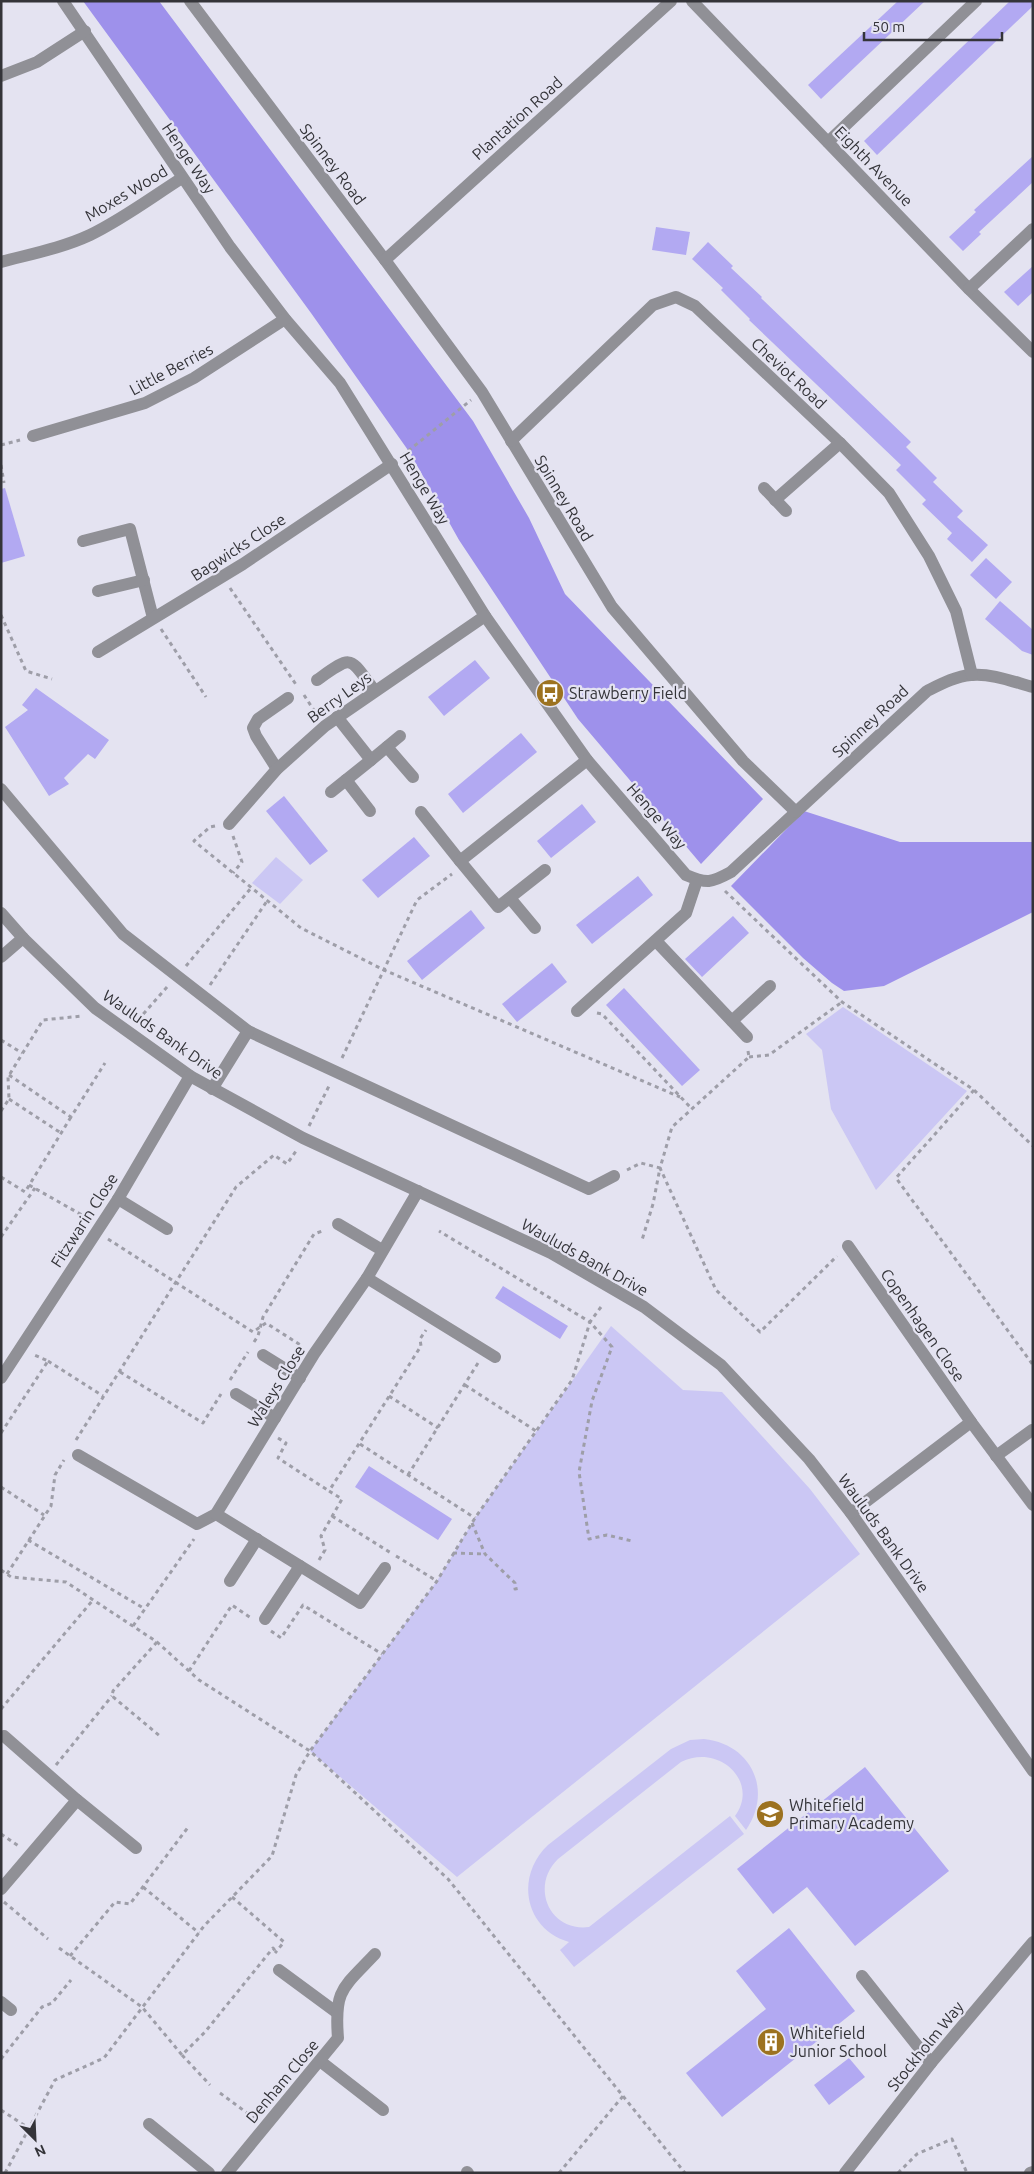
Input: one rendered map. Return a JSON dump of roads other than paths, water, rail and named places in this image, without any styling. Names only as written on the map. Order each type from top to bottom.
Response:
[{"type":"street","name":"Henge Way","points":[[63,1],[230,248],[285,319],[340,384],[392,464],[485,616],[587,760],[686,874],[697,880]]},
{"type":"street","name":"Spinney Road","points":[[190,1],[482,392],[612,607],[743,762],[796,812],[927,691],[955,678],[972,675],[994,676],[1033,687]]},
{"type":"street","name":"Plantation Road","points":[[385,260],[671,1]]},
{"type":"street","name":"Eighth Avenue","points":[[692,1],[969,289],[1033,352]]},
{"type":"street","points":[[828,142],[976,1]]},
{"type":"street","points":[[1,76],[36,62],[85,31]]},
{"type":"street","name":"Moxes Wood","points":[[1,262],[51,250],[90,235],[126,215],[182,178]]},
{"type":"street","points":[[969,289],[1033,229]]},
{"type":"street","name":"Cheviot Road","points":[[511,441],[653,305],[676,297],[695,306],[840,443],[889,493],[929,556],[956,611],[972,675]]},
{"type":"street","name":"Little Berries","points":[[34,436],[146,404],[210,368],[285,319]]},
{"type":"street","points":[[775,500],[840,443]]},
{"type":"street","name":"Bagwicks Close","points":[[98,652],[223,577],[392,464]]},
{"type":"street","points":[[764,488],[786,511]]},
{"type":"street","points":[[83,540],[130,529],[153,618]]},
{"type":"street","points":[[98,591],[144,580]]},
{"type":"street","name":"Berry Leys","points":[[229,824],[277,769],[324,726],[485,616]]},
{"type":"street","points":[[317,680],[343,662],[350,661],[355,664],[375,691]]},
{"type":"street","points":[[277,769],[253,728],[258,719],[288,698]]},
{"type":"street","points":[[337,717],[370,760]]},
{"type":"street","points":[[331,792],[400,736]]},
{"type":"street","points":[[387,747],[413,778]]},
{"type":"street","points":[[460,861],[587,760]]},
{"type":"street","points":[[346,780],[370,811]]},
{"type":"street","points":[[1,788],[123,934],[248,1031],[335,1073],[589,1189],[614,1176]]},
{"type":"street","points":[[421,812],[498,908],[545,870]]},
{"type":"street","points":[[577,1012],[686,913],[697,880],[713,882],[731,872],[796,812]]},
{"type":"street","points":[[510,898],[535,928]]},
{"type":"street","name":"Wauluds Bank Drive","points":[[1,913],[23,938],[95,1008],[212,1090],[303,1138],[552,1253],[652,1313],[721,1364],[809,1459],[851,1513],[1033,1771]]},
{"type":"street","points":[[1,957],[23,938]]},
{"type":"street","points":[[656,941],[747,1037]]},
{"type":"street","points":[[732,1021],[770,986]]},
{"type":"street","points":[[212,1090],[248,1031]]},
{"type":"street","name":"Fitzwarin Close","points":[[1,1378],[118,1199],[190,1076]]},
{"type":"street","name":"Waleys Close","points":[[216,1514],[314,1354],[367,1278],[418,1191]]},
{"type":"street","points":[[118,1199],[167,1229]]},
{"type":"street","points":[[338,1224],[382,1250]]},
{"type":"street","name":"Copenhagen Close","points":[[848,1246],[971,1422],[1033,1505]]},
{"type":"street","points":[[367,1278],[490,1354]]},
{"type":"street","points":[[263,1355],[300,1378]]},
{"type":"street","points":[[236,1394],[275,1418]]},
{"type":"street","points":[[851,1513],[971,1422]]},
{"type":"street","points":[[996,1456],[1032,1430]]},
{"type":"street","points":[[78,1455],[197,1524],[216,1514],[360,1603],[385,1568]]},
{"type":"street","points":[[230,1581],[257,1539]]},
{"type":"street","points":[[265,1619],[305,1569]]},
{"type":"street","points":[[4,1736],[77,1800],[136,1848]]},
{"type":"street","points":[[1,1889],[77,1800]]},
{"type":"street","name":"Stockholm Way","points":[[845,2173],[931,2063],[1033,1942]]},
{"type":"street","name":"Denham Close","points":[[227,2173],[338,2038],[336,2012],[341,1990],[375,1954]]},
{"type":"street","points":[[279,1970],[336,2012]]},
{"type":"street","points":[[862,1976],[931,2063]]},
{"type":"street","points":[[320,2061],[382,2110]]},
{"type":"street","points":[[149,2124],[209,2173]]},
{"type":"place","name":"Strawberry Field","points":[[550,693]]},
{"type":"place","name":"Whitefield Primary Academy","points":[[770,1814]]},
{"type":"place","name":"Whitefield Junior School","points":[[771,2042]]}]
